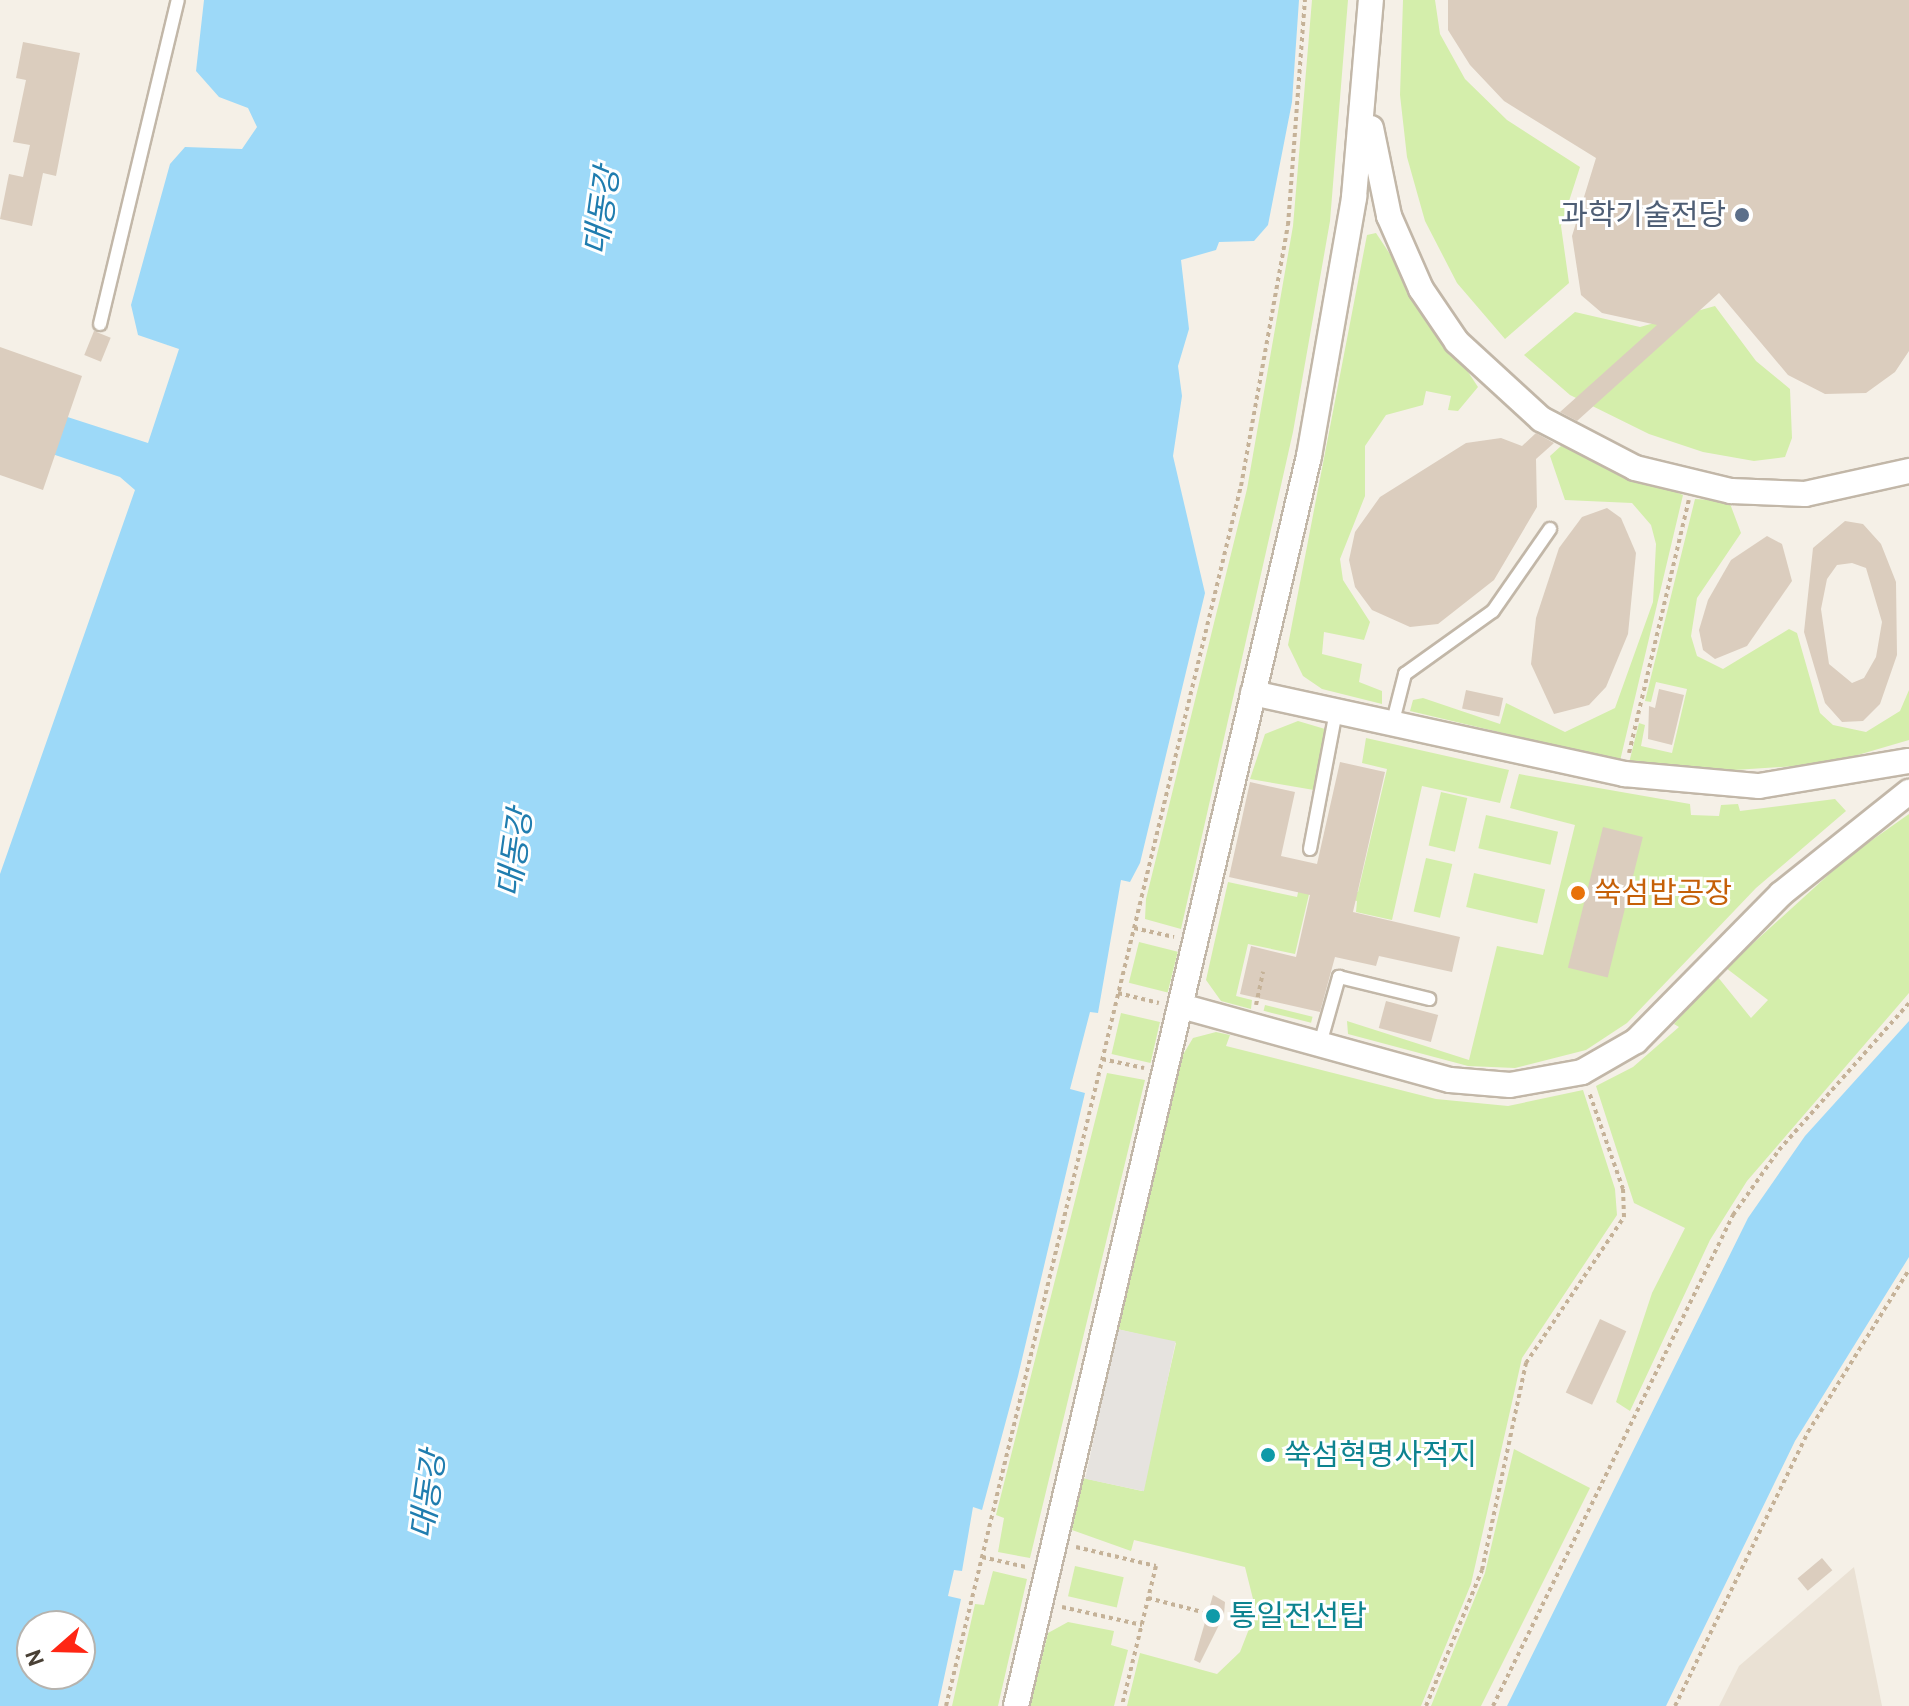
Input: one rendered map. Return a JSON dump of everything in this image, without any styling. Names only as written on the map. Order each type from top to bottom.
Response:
[{"type":"street","points":[[1016,1706],[1171,1005],[1253,693],[1309,456],[1366,102],[1371,0]]},
{"type":"street","points":[[1366,102],[1396,236],[1457,342],[1568,436],[1635,468],[1693,484],[1805,494],[1909,471]]},
{"type":"street","points":[[1253,693],[1624,774],[1759,786],[1909,761]]},
{"type":"street","points":[[1171,1005],[1482,1085],[1582,1072],[1636,1041],[1781,894],[1909,792]]},
{"type":"lane","points":[[100,324],[178,0]]},
{"type":"lane","points":[[1392,725],[1405,674],[1493,611],[1550,529]]},
{"type":"lane","points":[[1310,849],[1336,712]]},
{"type":"lane","points":[[1320,1044],[1339,977],[1429,999]]},
{"type":"path","points":[[946,1706],[1241,486],[1288,225],[1305,0]]},
{"type":"path","points":[[1624,774],[1693,484]]},
{"type":"path","points":[[1134,928],[1178,938]]},
{"type":"path","points":[[1254,1015],[1263,972]]},
{"type":"path","points":[[1118,993],[1171,1005]]},
{"type":"path","points":[[1493,1706],[1733,1215],[1779,1150],[1909,1003]]},
{"type":"path","points":[[1101,1059],[1146,1068]]},
{"type":"path","points":[[1426,1706],[1482,1570],[1526,1363],[1624,1217],[1623,1189],[1582,1072]]},
{"type":"path","points":[[1675,1706],[1830,1390],[1909,1270]]},
{"type":"path","points":[[1054,1542],[1156,1566],[1122,1706]]},
{"type":"path","points":[[982,1557],[1029,1568]]},
{"type":"path","points":[[1148,1598],[1202,1612]]},
{"type":"path","points":[[1041,1602],[1142,1625]]},
{"type":"shaded area","points":[[1117,1329],[1176,1341],[1144,1491],[1085,1479]]},
{"type":"shaded area","points":[[1854,1567],[1882,1706],[1719,1706],[1739,1666]]},
{"type":"green space","points":[[1312,0],[1348,0],[1330,221],[1293,432],[1181,929],[1145,919],[1146,899],[1247,489],[1293,226]]},
{"type":"green space","points":[[1403,0],[1435,0],[1440,34],[1465,79],[1507,120],[1580,167],[1561,226],[1569,283],[1505,339],[1457,283],[1425,221],[1407,157],[1400,95]]},
{"type":"green space","points":[[1376,233],[1478,387],[1458,411],[1448,410],[1451,396],[1426,391],[1423,405],[1386,415],[1365,446],[1365,496],[1340,559],[1343,580],[1370,622],[1364,640],[1324,632],[1322,654],[1362,664],[1359,682],[1382,691],[1382,704],[1322,689],[1303,676],[1288,645],[1367,235]]},
{"type":"green space","points":[[1715,306],[1756,361],[1790,389],[1792,438],[1785,457],[1754,461],[1703,452],[1649,434],[1570,395],[1524,355],[1575,312],[1640,327]]},
{"type":"green space","points":[[1561,446],[1683,495],[1620,761],[1410,711],[1413,700],[1423,698],[1500,724],[1506,703],[1565,732],[1615,708],[1653,602],[1656,544],[1651,525],[1632,503],[1565,500],[1550,456]]},
{"type":"green space","points":[[1695,499],[1729,501],[1741,533],[1697,598],[1691,636],[1697,656],[1723,669],[1789,629],[1797,633],[1820,713],[1833,725],[1866,732],[1900,711],[1909,690],[1909,740],[1827,764],[1704,772],[1629,763],[1639,723],[1645,725],[1641,746],[1672,753],[1687,689],[1656,682],[1651,702],[1645,701]]},
{"type":"green space","points":[[1298,721],[1325,729],[1314,790],[1250,779],[1265,734]]},
{"type":"green space","points":[[1366,738],[1509,770],[1500,803],[1422,786],[1392,920],[1356,912],[1357,901],[1310,890],[1295,954],[1248,944],[1236,996],[1252,1000],[1251,1009],[1221,1001],[1206,980],[1228,882],[1297,897],[1301,880],[1358,892],[1387,769],[1362,763]]},
{"type":"green space","points":[[1519,774],[1690,804],[1691,815],[1719,816],[1721,805],[1738,804],[1740,811],[1835,799],[1846,811],[1756,888],[1627,1023],[1586,1050],[1515,1068],[1468,1066],[1348,1034],[1347,1021],[1469,1060],[1497,946],[1543,955],[1575,825],[1510,808]]},
{"type":"green space","points":[[1441,792],[1467,798],[1455,852],[1429,846]]},
{"type":"green space","points":[[1909,814],[1909,993],[1747,1181],[1710,1240],[1630,1411],[1616,1402],[1652,1293],[1685,1228],[1634,1203],[1596,1086],[1633,1067],[1679,1027],[1674,1024],[1717,976],[1751,1018],[1768,1000],[1726,968],[1848,857]]},
{"type":"green space","points":[[1486,815],[1558,832],[1550,865],[1478,848]]},
{"type":"green space","points":[[1426,858],[1452,864],[1440,918],[1414,912]]},
{"type":"green space","points":[[1474,873],[1545,889],[1537,924],[1466,907]]},
{"type":"green space","points":[[1139,942],[1178,952],[1168,992],[1129,983]]},
{"type":"green space","points":[[1265,1005],[1313,1017],[1311,1023],[1264,1011]]},
{"type":"green space","points":[[1121,1013],[1160,1022],[1151,1063],[1112,1054]]},
{"type":"green space","points":[[1216,1032],[1230,1035],[1226,1046],[1436,1099],[1508,1106],[1583,1090],[1615,1189],[1617,1215],[1522,1358],[1471,1584],[1421,1706],[1127,1706],[1140,1653],[1217,1674],[1240,1652],[1256,1611],[1245,1567],[1134,1540],[1131,1551],[1072,1530],[1083,1478],[1142,1491],[1176,1343],[1117,1329],[1181,1058],[1193,1038]]},
{"type":"green space","points":[[1107,1073],[1145,1080],[1030,1558],[998,1552],[1004,1518],[996,1515]]},
{"type":"green space","points":[[1514,1449],[1590,1488],[1481,1706],[1431,1706],[1485,1573]]},
{"type":"green space","points":[[1075,1566],[1124,1577],[1117,1607],[1068,1596]]},
{"type":"green space","points":[[993,1571],[1027,1579],[998,1706],[952,1706],[975,1604],[984,1605]]},
{"type":"green space","points":[[1068,1622],[1114,1631],[1111,1645],[1128,1650],[1114,1706],[1030,1706],[1048,1633]]},
{"type":"water","name":"대동강","points":[[204,0],[1299,0],[1292,102],[1268,225],[1254,241],[1219,242],[1216,250],[1181,260],[1189,329],[1178,366],[1182,396],[1173,456],[1205,593],[1140,863],[1130,882],[1121,880],[1098,1013],[1090,1012],[1070,1089],[1085,1093],[1018,1376],[982,1510],[973,1507],[962,1571],[954,1570],[948,1596],[961,1599],[938,1706],[0,1706],[0,874],[135,490],[120,477],[8,439],[21,402],[148,443],[179,349],[138,335],[131,305],[170,164],[185,147],[242,149],[257,127],[248,108],[219,97],[196,71]]},
{"type":"water","points":[[1909,1021],[1909,1257],[1795,1441],[1666,1706],[1507,1706],[1748,1218],[1805,1136]]},
{"type":"building","name":"과학기술전당","points":[[1448,0],[1909,0],[1909,351],[1895,372],[1866,393],[1825,394],[1788,375],[1719,293],[1577,421],[1560,412],[1657,325],[1602,313],[1581,295],[1572,236],[1596,158],[1504,101],[1470,65],[1448,30]]},
{"type":"building","points":[[23,42],[80,53],[56,176],[43,173],[32,226],[0,219],[9,174],[23,177],[30,145],[13,142],[26,80],[16,78]]},
{"type":"building","points":[[94,331],[111,338],[101,362],[84,355]]},
{"type":"building","points":[[0,347],[82,376],[43,490],[0,475]]},
{"type":"building","points":[[1536,433],[1554,443],[1536,459],[1537,507],[1494,580],[1438,624],[1410,627],[1372,610],[1355,587],[1349,560],[1355,532],[1380,497],[1466,443],[1501,438],[1522,446]]},
{"type":"building","points":[[1607,508],[1621,518],[1636,553],[1628,634],[1606,687],[1589,705],[1554,714],[1531,664],[1536,618],[1559,548],[1582,517]]},
{"type":"building","points":[[1845,521],[1863,524],[1881,544],[1896,582],[1897,655],[1880,704],[1863,721],[1842,722],[1825,703],[1804,632],[1813,548]],"holes":[[[1852,563],[1866,568],[1882,622],[1876,657],[1864,678],[1852,683],[1829,664],[1821,609],[1827,579],[1837,565]]]},
{"type":"building","points":[[1767,536],[1782,544],[1792,581],[1747,646],[1715,659],[1703,650],[1699,630],[1708,600],[1731,560]]},
{"type":"building","points":[[1659,689],[1684,695],[1672,745],[1648,739],[1649,706],[1655,708]]},
{"type":"building","points":[[1466,690],[1503,698],[1499,716],[1462,709]]},
{"type":"building","points":[[1340,762],[1385,772],[1353,912],[1460,937],[1452,972],[1379,956],[1376,966],[1335,957],[1320,1012],[1240,994],[1251,946],[1296,957],[1310,895],[1229,877],[1250,782],[1295,792],[1281,856],[1317,864]]},
{"type":"building","points":[[1603,827],[1643,837],[1608,978],[1568,968]]},
{"type":"building","points":[[1386,1001],[1438,1015],[1431,1042],[1379,1028]]},
{"type":"building","points":[[1600,1319],[1626,1331],[1592,1405],[1566,1392]]},
{"type":"building","points":[[1822,1558],[1832,1570],[1808,1591],[1797,1579]]},
{"type":"building","name":"통일전선탑","points":[[1213,1595],[1225,1602],[1224,1615],[1200,1663],[1194,1660]]},
{"type":"place","name":"과학기술전당","points":[[1742,215]]},
{"type":"place","name":"쑥섬밥공장","points":[[1578,893]]},
{"type":"place","name":"쑥섬혁명사적지","points":[[1268,1455]]},
{"type":"place","name":"통일전선탑","points":[[1213,1616]]}]
